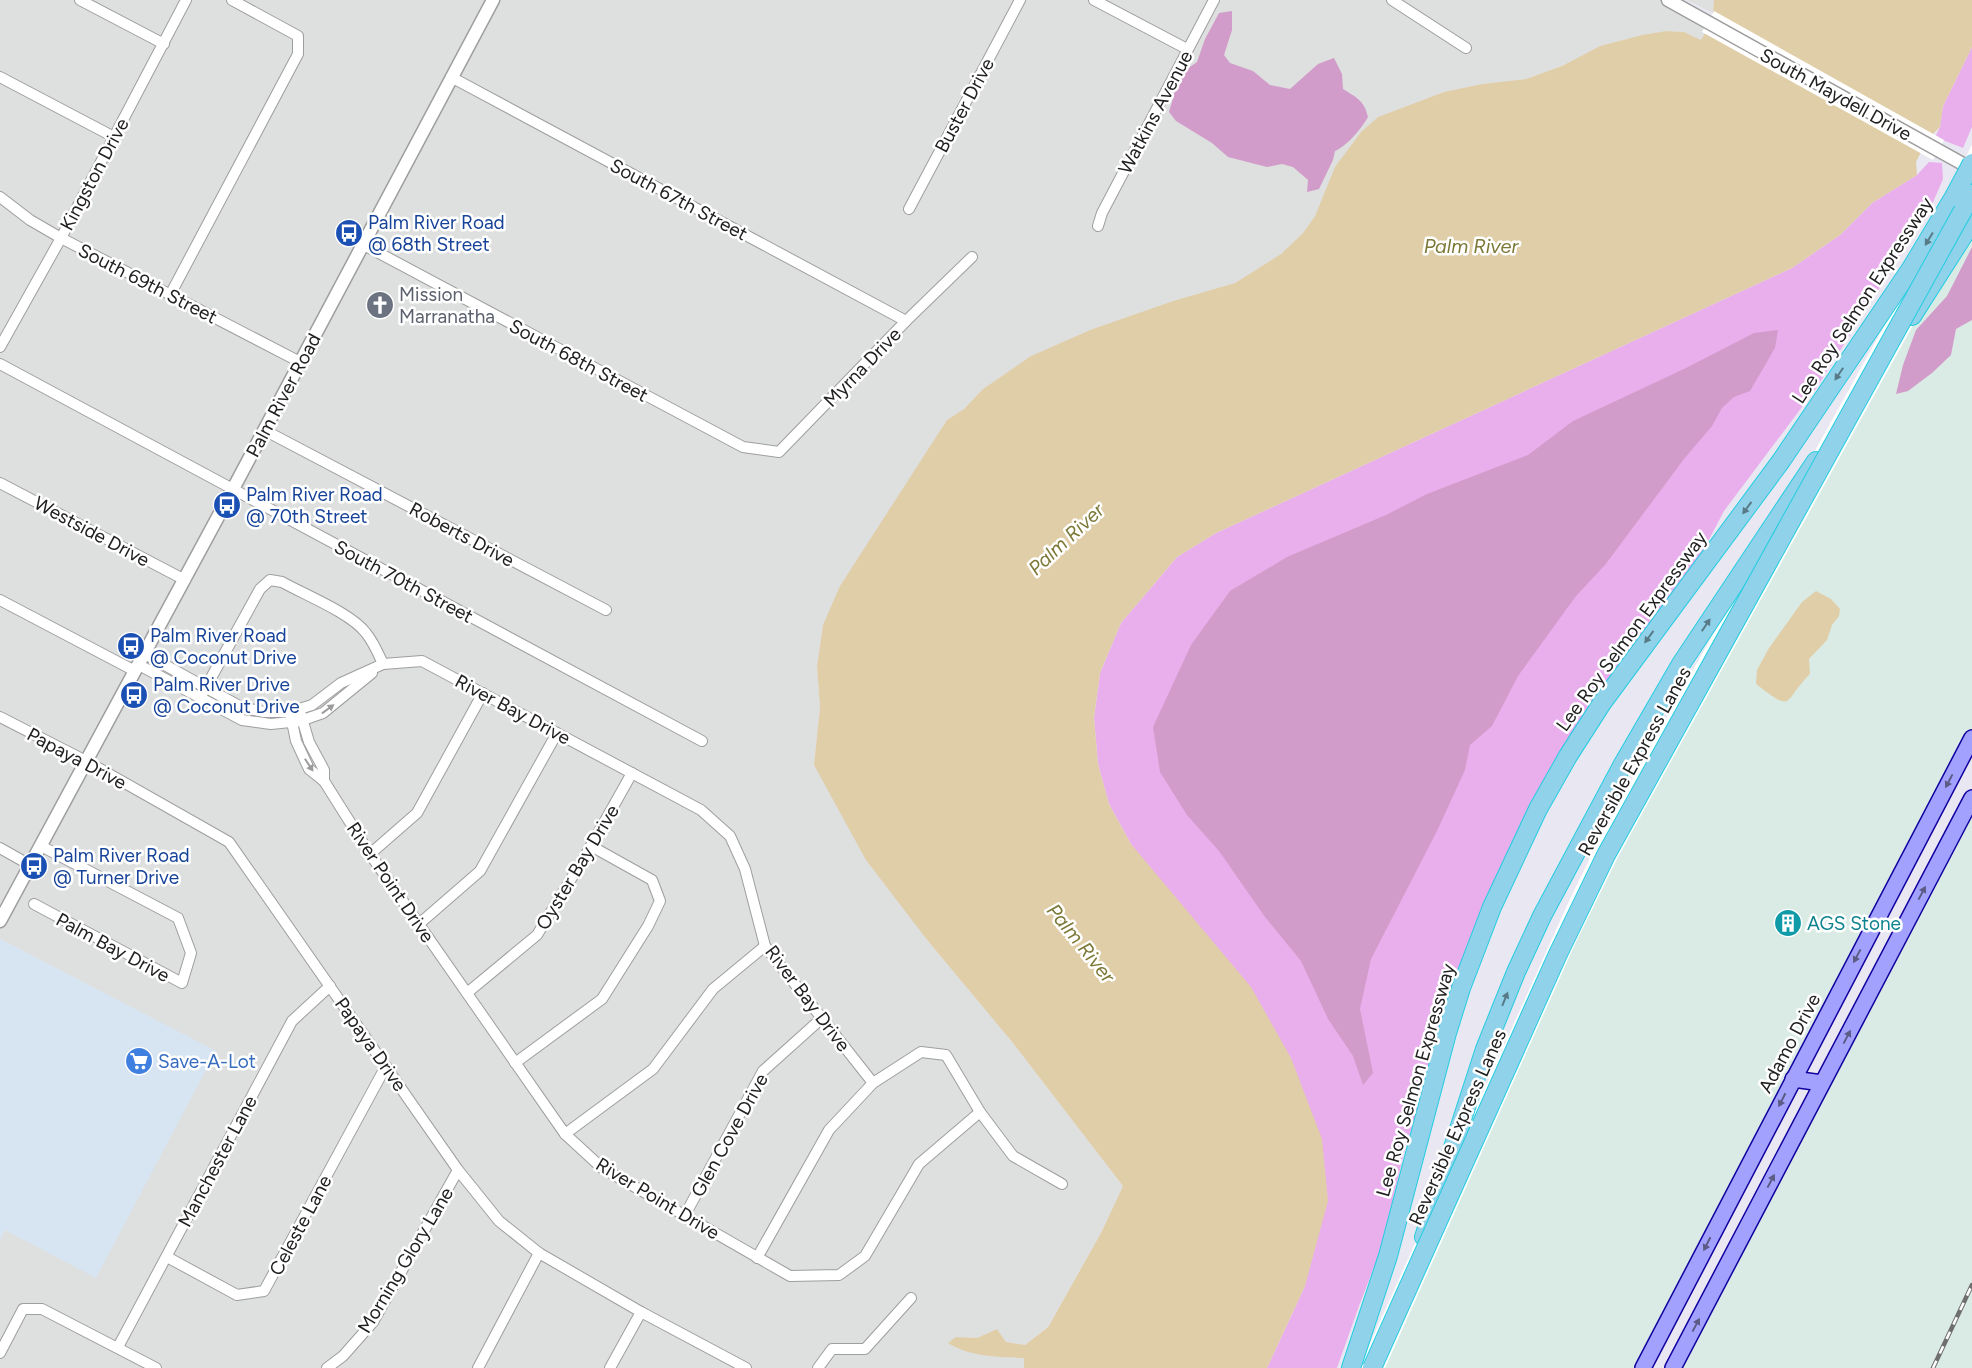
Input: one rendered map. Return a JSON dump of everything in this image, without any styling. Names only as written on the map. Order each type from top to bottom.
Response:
[{"type":"highway","name":"Lee Roy Selmon Expressway","points":[[1351,1368],[1391,1248],[1434,1081],[1459,995],[1492,907],[1538,809],[1568,756],[1602,703],[1782,461],[1912,266],[1954,197],[1972,163]]},
{"type":"highway","name":"Reversible Express Lanes","points":[[1372,1368],[1550,970],[1606,855],[1972,194]]},
{"type":"highway","points":[[1382,1368],[1485,1049],[1522,958],[1566,868],[1622,764],[1681,664],[1920,305],[1972,222]]},
{"type":"main road","name":"Adamo Drive","points":[[1645,1363],[1972,738]]},
{"type":"main road","points":[[1673,1368],[1972,798]]},
{"type":"main road","points":[[1934,812],[1958,825]]},
{"type":"main road","points":[[1793,1079],[1822,1083]]},
{"type":"main road","points":[[1645,1363],[1669,1368]]},
{"type":"street","points":[[80,0],[164,44]]},
{"type":"street","name":"Kingston Drive","points":[[0,348],[186,0]]},
{"type":"street","points":[[170,294],[298,54],[298,36],[232,0]]},
{"type":"street","name":"Palm River Road","points":[[0,921],[233,489],[492,0]]},
{"type":"street","name":"Buster Drive","points":[[909,209],[1020,0]]},
{"type":"street","points":[[1094,0],[1187,49]]},
{"type":"street","name":"Watkins Avenue","points":[[1098,226],[1102,213],[1214,0]]},
{"type":"street","points":[[1392,0],[1466,48]]},
{"type":"street","name":"South Maydell Drive","points":[[1668,0],[1972,169]]},
{"type":"street","points":[[0,77],[114,136]]},
{"type":"street","name":"South 67th Street","points":[[451,78],[906,321]]},
{"type":"street","name":"South 69th Street","points":[[0,197],[30,220],[60,238],[300,362]]},
{"type":"street","name":"South 68th Street","points":[[362,244],[743,447]]},
{"type":"street","name":"Myrna Drive","points":[[743,447],[779,452],[906,321],[972,257]]},
{"type":"street","name":"South 70th Street","points":[[0,364],[702,741]]},
{"type":"street","name":"Roberts Drive","points":[[264,430],[606,610]]},
{"type":"street","name":"Westside Drive","points":[[0,482],[184,580]]},
{"type":"street","points":[[0,600],[139,663],[200,698],[242,720],[271,724],[297,721],[323,713],[383,664],[374,645],[354,621],[282,582],[270,580],[260,589],[200,698]]},
{"type":"street","name":"River Bay Drive","points":[[139,663],[206,688],[241,707],[264,712],[294,710],[312,705],[341,683],[383,664],[422,661],[701,810],[730,836],[745,869],[765,946],[873,1083]]},
{"type":"street","points":[[370,854],[417,813],[483,692]]},
{"type":"street","name":"River Point Drive","points":[[294,710],[297,721],[296,741],[309,769],[324,781],[370,854],[565,1134],[602,1168],[790,1276],[839,1275],[865,1256],[919,1164],[980,1112]]},
{"type":"street","name":"Papaya Drive","points":[[0,717],[86,760],[229,842],[458,1170],[499,1221],[539,1253],[641,1312],[746,1368]]},
{"type":"street","points":[[419,924],[480,871],[557,733]]},
{"type":"street","name":"Oyster Bay Drive","points":[[467,993],[538,935],[632,773]]},
{"type":"street","name":"Palm Bay Drive","points":[[34,904],[182,983],[191,953],[178,918],[41,846]]},
{"type":"street","points":[[515,1063],[602,1000],[648,926],[660,901],[652,880],[591,846]]},
{"type":"street","points":[[0,848],[30,864]]},
{"type":"street","points":[[565,1134],[653,1069],[713,989],[765,946]]},
{"type":"street","name":"Manchester Lane","points":[[118,1347],[292,1021],[330,986]]},
{"type":"street","name":"Glen Cove Drive","points":[[685,1215],[763,1071],[822,1018]]},
{"type":"street","points":[[757,1258],[829,1130],[873,1083],[921,1052],[946,1055],[980,1112],[1014,1156],[1062,1184]]},
{"type":"street","name":"Celeste Lane","points":[[166,1257],[236,1295],[264,1291],[386,1066]]},
{"type":"street","name":"Morning Glory Lane","points":[[327,1368],[343,1356],[373,1322],[458,1170]]},
{"type":"street","points":[[478,1368],[539,1253]]},
{"type":"street","points":[[818,1368],[832,1349],[865,1349],[911,1298]]},
{"type":"street","points":[[0,1352],[23,1309],[42,1309],[156,1368]]},
{"type":"street","points":[[610,1368],[641,1312]]},
{"type":"shaded area","points":[[0,0],[489,0],[233,485],[0,361]]},
{"type":"shaded area","points":[[495,0],[1675,0],[1712,20],[1701,40],[1684,32],[1666,31],[1642,35],[1600,46],[1562,66],[1526,79],[1482,84],[1444,92],[1378,117],[1361,132],[1336,167],[1315,216],[1303,233],[1281,254],[1235,283],[1173,301],[1090,330],[1031,356],[983,389],[964,409],[947,420],[823,625],[817,666],[820,707],[814,765],[928,941],[1013,1043],[1123,1186],[1101,1233],[1048,1326],[1025,1345],[1006,1342],[997,1329],[977,1338],[956,1337],[991,1356],[1024,1358],[1024,1368],[750,1368],[538,1253],[476,1368],[0,1368],[0,1240],[5,1230],[215,1051],[0,939],[0,926],[49,844],[102,736],[0,920],[0,364],[236,488]]},
{"type":"shaded area","points":[[1687,0],[1714,0],[1713,13]]},
{"type":"shaded area","points":[[1232,11],[1232,30],[1224,55],[1230,63],[1253,71],[1270,85],[1290,89],[1318,64],[1334,58],[1342,74],[1343,89],[1359,100],[1364,107],[1368,117],[1353,137],[1335,151],[1333,160],[1319,189],[1307,192],[1308,180],[1293,167],[1282,164],[1267,167],[1228,157],[1212,143],[1176,121],[1169,112],[1178,81],[1187,69],[1197,62],[1205,39],[1219,13]]},
{"type":"shaded area","points":[[1972,47],[1972,127],[1963,148],[1935,137],[1940,127],[1943,106]]},
{"type":"shaded area","points":[[1929,162],[1942,163],[1943,179],[1931,207],[1817,387],[1724,511],[1694,568],[1593,723],[1533,833],[1432,1060],[1403,1157],[1381,1249],[1337,1368],[1267,1368],[1305,1286],[1131,844],[1109,804],[1098,764],[1094,718],[1100,673],[1121,623],[1177,557],[1216,533],[1792,268],[1840,235],[1872,203],[1917,175]]},
{"type":"shaded area","points":[[1972,231],[1972,744],[1643,1368],[1383,1368],[1433,1213],[1809,481]]},
{"type":"shaded area","points":[[1972,247],[1972,320],[1956,329],[1951,355],[1932,373],[1908,391],[1896,394],[1903,365],[1916,330],[1947,296]]},
{"type":"shaded area","points":[[1778,330],[1775,348],[1750,391],[1734,397],[1722,408],[1712,426],[1684,459],[1605,565],[1576,596],[1518,676],[1492,726],[1470,745],[1465,770],[1437,831],[1371,959],[1360,1009],[1373,1073],[1363,1085],[1353,1056],[1328,1019],[1301,961],[1265,917],[1219,851],[1187,815],[1160,772],[1153,727],[1191,645],[1230,591],[1287,557],[1386,515],[1427,494],[1528,455],[1573,421],[1686,368],[1754,333]]},
{"type":"shaded area","points":[[1972,811],[1972,1368],[1679,1368]]},
{"type":"shaded area","points":[[0,939],[216,1051],[96,1278],[5,1230],[0,1240]]},
{"type":"shaded area","points":[[539,1257],[743,1368],[480,1368]]},
{"type":"water","name":"Palm River","points":[[1714,0],[1972,0],[1972,47],[1943,106],[1940,127],[1927,140],[1916,162],[1917,175],[1872,203],[1840,235],[1792,268],[1216,533],[1177,557],[1121,623],[1100,673],[1094,718],[1098,764],[1109,804],[1131,844],[1251,987],[1291,1058],[1322,1139],[1328,1201],[1305,1286],[1267,1368],[1024,1368],[1024,1358],[975,1354],[948,1343],[956,1337],[977,1338],[997,1329],[1006,1342],[1025,1345],[1048,1327],[1101,1233],[1123,1186],[1013,1043],[928,941],[866,860],[814,765],[820,707],[817,666],[823,625],[840,586],[947,420],[964,409],[983,389],[1031,356],[1090,330],[1173,301],[1235,283],[1281,254],[1303,233],[1315,216],[1335,167],[1361,132],[1378,117],[1444,92],[1482,84],[1526,79],[1562,66],[1600,46],[1642,35],[1666,31],[1684,32],[1701,40],[1712,21],[1710,20],[1713,13]]},
{"type":"water","points":[[1816,591],[1831,599],[1840,609],[1839,616],[1832,625],[1827,640],[1809,659],[1810,674],[1787,701],[1783,701],[1777,699],[1756,684],[1757,670],[1769,648],[1802,602]]},
{"type":"pier","points":[[1714,11],[1944,140],[1933,160],[1702,32]]},
{"type":"pier","points":[[1972,145],[1972,219],[1618,857],[1576,942],[1385,1368],[1359,1368],[1570,899],[1602,834],[1956,197],[1947,192]]},
{"type":"railway","points":[[1933,1368],[1972,1285]]},
{"type":"place","name":"Palm River Road @ 68th Street","points":[[349,233]]},
{"type":"place","name":"Mission Marranatha","points":[[380,305]]},
{"type":"place","name":"Palm River Road @ 70th Street","points":[[227,505]]},
{"type":"place","name":"Palm River Road @ Coconut Drive","points":[[131,646]]},
{"type":"place","name":"Palm River Drive @ Coconut Drive","points":[[134,695]]},
{"type":"place","name":"Palm River Road @ Turner Drive","points":[[34,866]]},
{"type":"place","name":"AGS Stone","points":[[1788,923]]},
{"type":"place","name":"Save-A-Lot","points":[[139,1061]]}]
